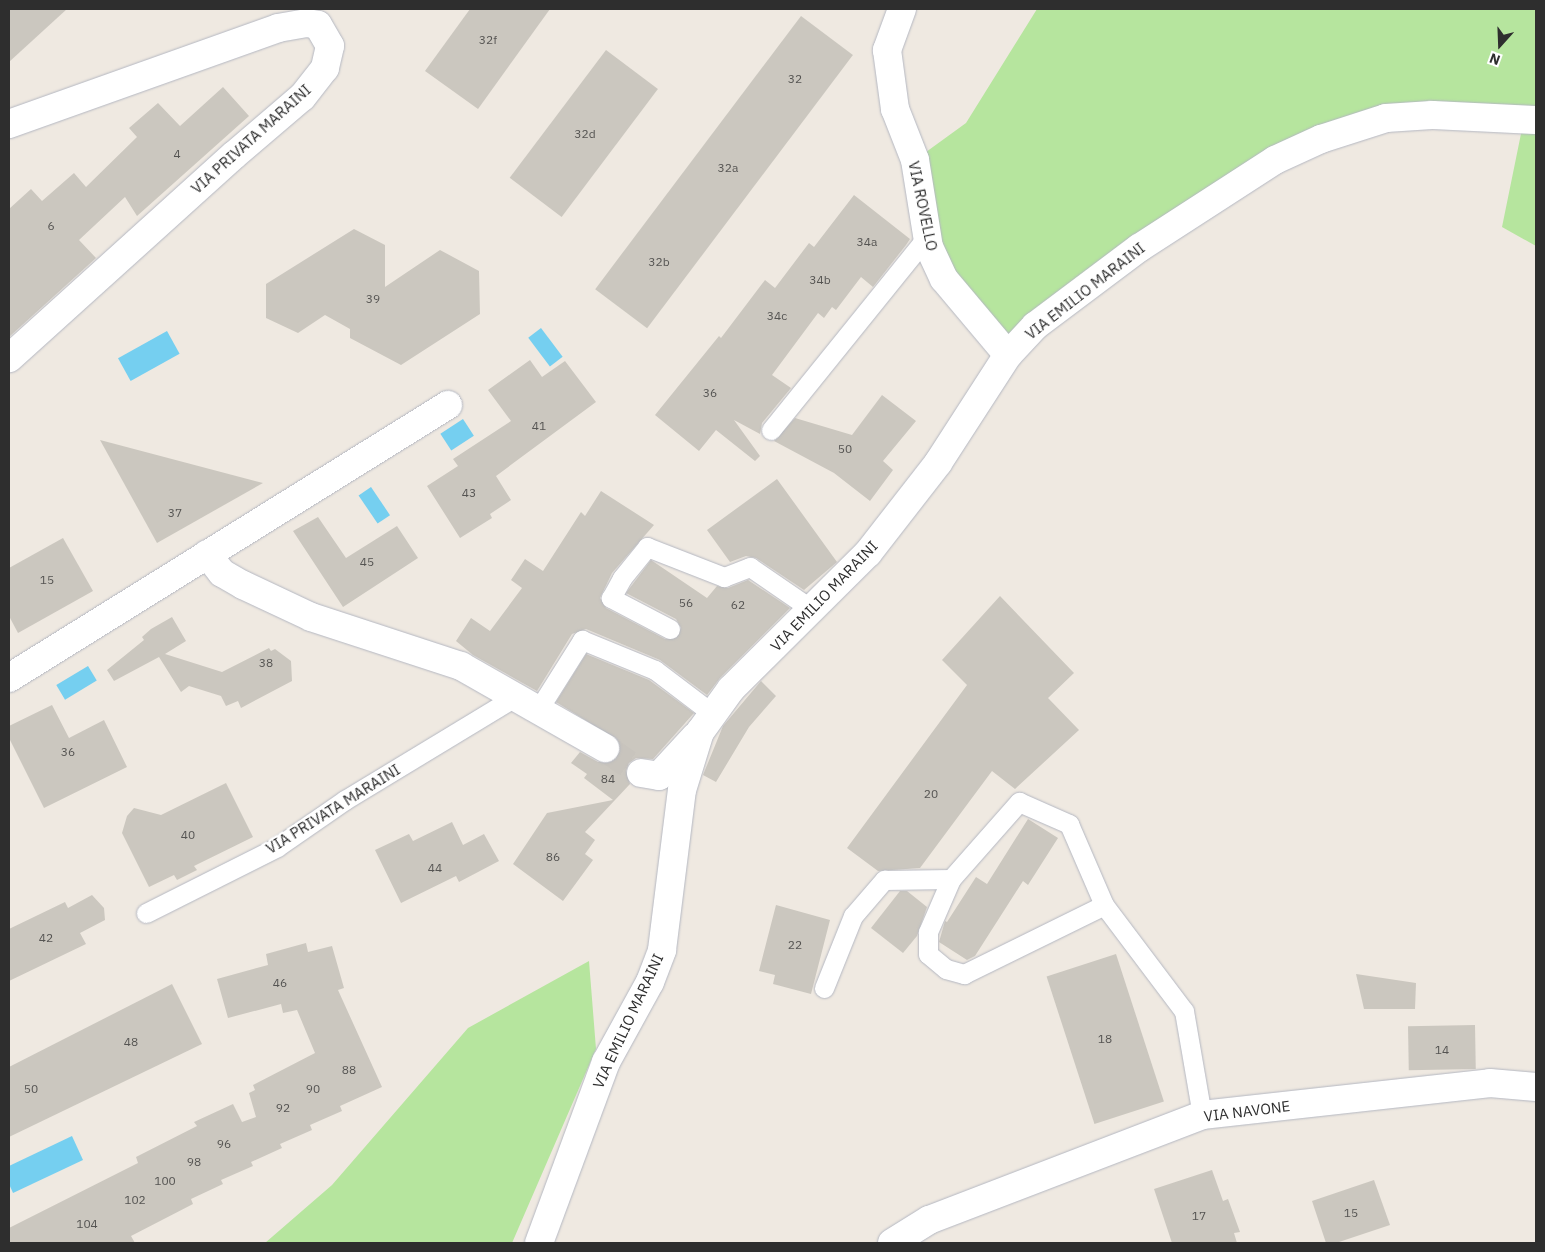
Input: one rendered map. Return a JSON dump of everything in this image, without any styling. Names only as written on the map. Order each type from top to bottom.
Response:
[{"type":"street","name":"VIA ROVELLO","points":[[902,9],[887,50],[895,109],[915,160],[927,237],[944,279],[1008,355]]},
{"type":"street","name":"VIA PRIVATA MARAINI","points":[[9,124],[278,28],[307,23],[318,25],[330,46],[325,68],[302,97],[234,155],[9,358]]},
{"type":"street","name":"VIA EMILIO MARAINI","points":[[650,774],[706,723],[731,689],[868,553],[938,463],[1008,355],[1035,326],[1139,248],[1275,160],[1321,139],[1386,118],[1432,116],[1536,120]]},
{"type":"street","points":[[9,678],[448,406]]},
{"type":"street","points":[[207,554],[222,574],[311,617],[461,666],[605,748]]},
{"type":"street","name":"VIA EMILIO MARAINI","points":[[539,1243],[606,1062],[650,982],[662,950],[682,790],[706,723]]},
{"type":"street","name":"VIA NAVONE","points":[[892,1243],[929,1220],[1202,1115],[1490,1084],[1536,1087]]},
{"type":"lane","points":[[771,430],[927,237]]},
{"type":"lane","points":[[670,628],[611,598],[622,578],[647,547],[724,577],[750,567],[811,609]]},
{"type":"lane","points":[[527,704],[582,640],[655,670],[706,723]]},
{"type":"lane","name":"VIA PRIVATA MARAINI","points":[[146,913],[277,847],[345,800],[527,704]]},
{"type":"lane","points":[[1104,905],[964,974],[946,969],[928,954],[928,932],[951,879],[1019,802],[1069,824],[1104,905],[1184,1012],[1202,1115]]},
{"type":"lane","points":[[824,988],[853,916],[884,880],[951,879]]},
{"type":"green space","points":[[1037,9],[1536,9],[1536,246],[1502,227],[1524,119],[1432,115],[1321,139],[1008,355],[944,279],[915,160],[966,123]]},
{"type":"green space","points":[[589,961],[596,1049],[512,1243],[265,1243],[332,1185],[468,1028]]},
{"type":"water","points":[[541,328],[563,357],[550,366],[528,338]]},
{"type":"water","points":[[167,331],[180,354],[131,381],[118,358]]},
{"type":"water","points":[[463,419],[474,436],[451,450],[440,434]]},
{"type":"water","points":[[371,487],[390,515],[378,524],[359,495]]},
{"type":"water","points":[[88,666],[97,681],[65,700],[56,685]]},
{"type":"water","points":[[72,1136],[83,1160],[13,1193],[9,1184],[9,1166]]},
{"type":"building","points":[[9,9],[67,9],[9,62]]},
{"type":"building","points":[[470,9],[550,9],[478,109],[425,71]]},
{"type":"building","points":[[801,16],[853,55],[647,328],[595,289]]},
{"type":"building","points":[[606,50],[658,89],[562,217],[510,178]]},
{"type":"building","points":[[223,87],[249,116],[137,216],[125,197],[79,240],[96,258],[9,337],[9,209],[31,189],[42,201],[74,173],[86,187],[137,137],[129,128],[158,103],[180,126]]},
{"type":"building","points":[[854,195],[910,239],[873,287],[861,277],[836,310],[832,307],[824,318],[818,313],[772,375],[791,388],[762,423],[760,434],[734,420],[760,456],[755,461],[716,430],[699,451],[655,415],[719,336],[721,338],[765,280],[775,288],[809,243],[814,247]]},
{"type":"building","points":[[354,229],[385,245],[385,287],[440,250],[479,271],[480,314],[401,365],[350,338],[350,329],[325,315],[298,333],[266,318],[266,284]]},
{"type":"building","points":[[530,360],[542,377],[565,361],[596,402],[496,476],[511,500],[490,514],[492,518],[460,538],[427,486],[458,466],[453,459],[511,421],[488,390]]},
{"type":"building","points":[[882,395],[916,421],[883,461],[893,470],[870,501],[834,473],[774,441],[795,418],[852,435]]},
{"type":"building","points":[[100,440],[263,483],[157,543]]},
{"type":"building","points":[[777,479],[837,562],[804,590],[756,558],[746,556],[730,562],[707,530]]},
{"type":"building","points":[[601,491],[654,525],[612,573],[600,598],[606,608],[665,639],[676,638],[681,628],[676,619],[626,593],[651,560],[707,598],[717,586],[728,588],[748,580],[790,608],[720,678],[707,695],[660,660],[586,629],[572,634],[537,691],[473,655],[456,641],[471,618],[490,631],[522,588],[511,580],[525,559],[543,571],[581,512],[585,516]]},
{"type":"building","points":[[318,517],[346,558],[397,526],[418,558],[343,607],[293,531]]},
{"type":"building","points":[[63,538],[93,591],[18,633],[9,616],[9,568]]},
{"type":"building","points":[[1000,596],[1074,673],[1048,698],[1079,730],[1015,789],[992,771],[920,868],[878,871],[847,848],[967,685],[942,660]]},
{"type":"building","points":[[172,617],[186,641],[165,654],[222,672],[269,648],[271,651],[275,649],[291,661],[292,681],[241,708],[238,701],[226,706],[221,696],[189,686],[181,692],[159,657],[114,681],[107,670],[144,640],[142,637],[151,629]]},
{"type":"building","points":[[586,654],[649,680],[694,713],[653,759],[636,758],[629,763],[626,771],[630,784],[585,832],[595,840],[585,854],[593,860],[563,901],[513,864],[547,813],[613,800],[584,778],[587,774],[571,763],[580,752],[598,762],[612,762],[619,755],[619,741],[556,702]]},
{"type":"building","points":[[761,681],[776,696],[749,727],[716,782],[703,775],[723,726]]},
{"type":"building","points":[[52,705],[69,738],[104,720],[127,767],[44,808],[9,738],[9,726]]},
{"type":"building","points":[[226,783],[253,837],[194,866],[197,870],[177,880],[174,875],[149,887],[122,833],[127,816],[134,808],[161,815]]},
{"type":"building","points":[[1028,819],[1058,838],[1028,885],[1023,881],[975,956],[967,960],[939,942],[945,921],[947,922],[976,877],[987,884]]},
{"type":"building","points":[[452,822],[463,845],[484,834],[499,861],[459,882],[456,876],[401,903],[375,850],[409,834],[413,841]]},
{"type":"building","points":[[900,891],[907,891],[927,907],[917,936],[903,953],[871,928]]},
{"type":"building","points":[[92,895],[104,908],[105,920],[80,933],[86,944],[9,981],[9,929],[65,902],[68,908]]},
{"type":"building","points":[[776,905],[830,920],[811,994],[773,984],[775,975],[759,971]]},
{"type":"building","points":[[306,943],[308,952],[332,946],[344,988],[338,990],[382,1087],[340,1106],[342,1111],[310,1125],[312,1130],[280,1144],[282,1148],[251,1162],[253,1166],[221,1180],[223,1184],[191,1199],[193,1204],[131,1236],[135,1243],[9,1243],[9,1228],[138,1163],[136,1157],[197,1126],[194,1122],[233,1104],[242,1122],[256,1117],[249,1093],[255,1090],[253,1085],[315,1053],[297,1010],[283,1013],[281,1004],[228,1018],[217,979],[268,965],[266,954]]},
{"type":"building","points":[[1116,954],[1164,1101],[1094,1124],[1047,977]]},
{"type":"building","points":[[1356,974],[1416,983],[1415,1009],[1364,1009]]},
{"type":"building","points":[[172,984],[202,1044],[9,1137],[9,1067]]},
{"type":"building","points":[[1475,1025],[1476,1069],[1409,1070],[1408,1026]]},
{"type":"building","points":[[1212,1170],[1223,1201],[1228,1199],[1240,1232],[1234,1233],[1237,1243],[1172,1243],[1154,1189]]},
{"type":"building","points":[[1374,1180],[1390,1225],[1336,1243],[1326,1243],[1312,1201]]},
{"type":"tunnel","points":[[605,748],[641,773]]}]
